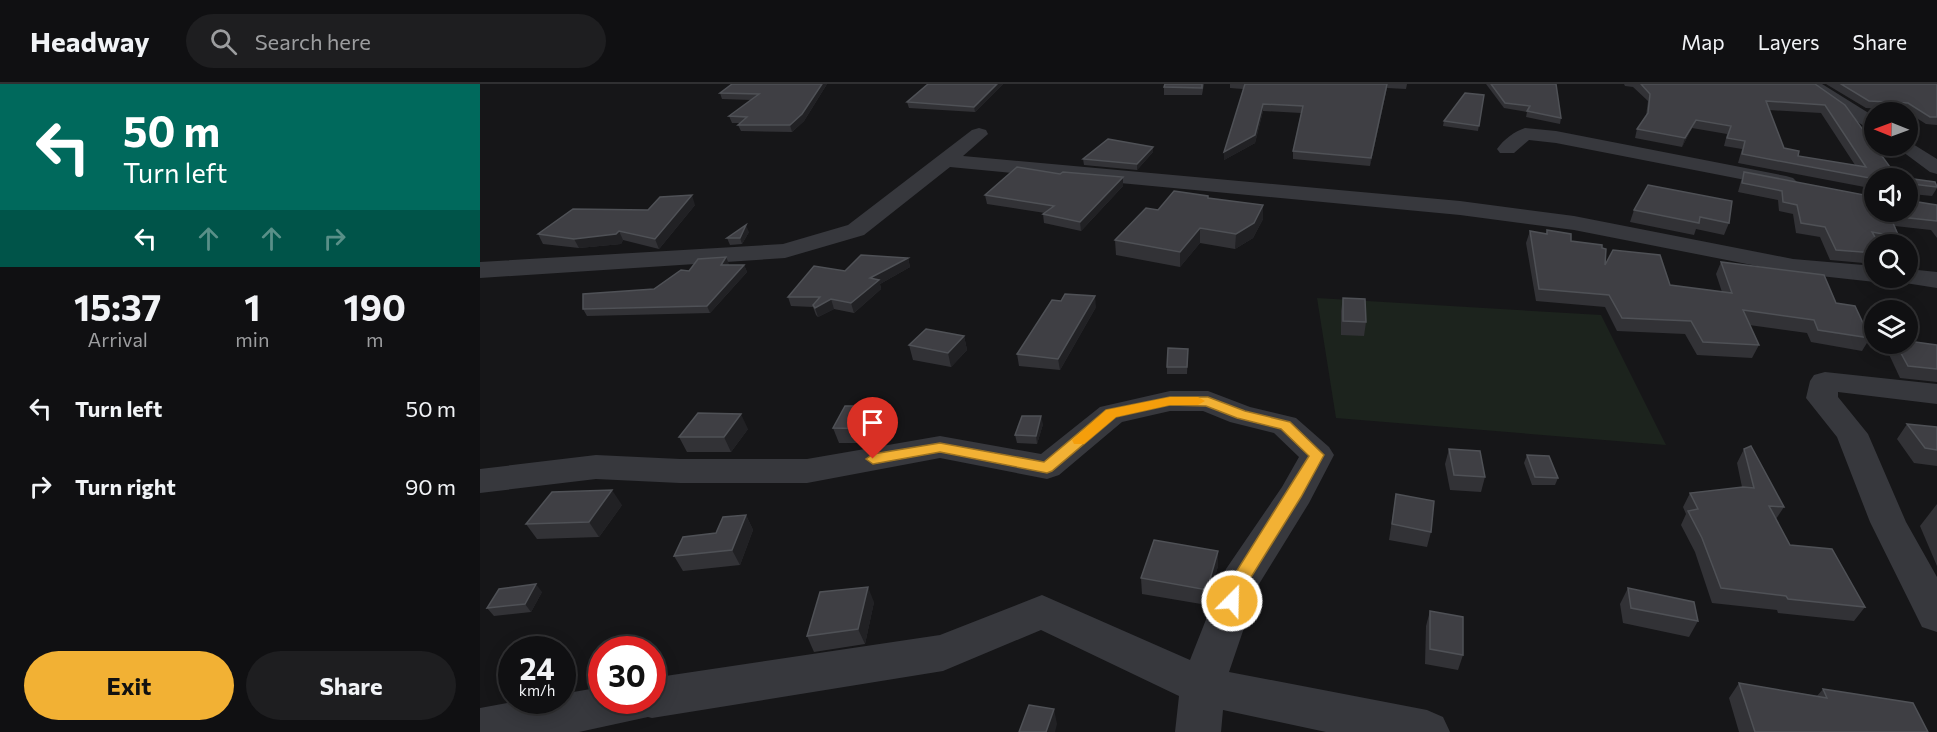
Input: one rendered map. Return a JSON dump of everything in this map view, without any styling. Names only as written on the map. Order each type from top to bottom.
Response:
[{"type":"street","points":[[1811,84],[1864,118]]},
{"type":"street","points":[[480,270],[785,251],[856,230],[979,134]]},
{"type":"street","points":[[1507,149],[1525,134],[1556,137],[1802,186]]},
{"type":"street","points":[[1918,155],[1937,168]]},
{"type":"street","points":[[944,160],[1460,208],[1574,223],[1794,266],[1864,273]]},
{"type":"street","points":[[1918,278],[1937,280]]},
{"type":"street","points":[[1937,394],[1825,381],[1822,398],[1852,434],[1888,522],[1937,615]]},
{"type":"street","points":[[480,481],[596,467],[680,471],[807,471],[940,447],[1047,468],[1111,414],[1170,401],[1208,401],[1241,415],[1285,425],[1317,455],[1296,494],[1240,580],[1202,686],[1198,732]]},
{"type":"street","points":[[666,696],[943,653],[1042,612],[1202,686],[1427,732]]},
{"type":"street","points":[[480,729],[588,709]]},
{"type":"shaded area","points":[[1317,298],[1601,315],[1666,445],[1336,418]]},
{"type":"building","points":[[732,84],[822,84],[802,114],[790,125],[738,125],[747,117],[729,116],[759,94],[720,93]]},
{"type":"building","points":[[928,84],[997,84],[974,107],[907,102]]},
{"type":"building","points":[[1165,84],[1202,84],[1202,88],[1164,87]]},
{"type":"building","points":[[1245,84],[1387,84],[1371,158],[1293,151],[1303,106],[1263,104],[1255,135],[1224,152]]},
{"type":"building","points":[[1491,84],[1556,84],[1561,118],[1527,111],[1530,106],[1505,103]]},
{"type":"building","points":[[1641,84],[1815,84],[1845,105],[1864,131],[1864,156],[1882,156],[1890,168],[1864,168],[1864,177],[1742,154],[1745,141],[1727,138],[1731,126],[1696,120],[1685,138],[1637,129],[1648,113],[1650,94]],"holes":[[[1766,101],[1825,105],[1866,167],[1798,156],[1799,151],[1784,148]]]},
{"type":"building","points":[[1841,84],[1937,84],[1937,117],[1930,117],[1918,109],[1918,102],[1869,101]]},
{"type":"building","points":[[1465,93],[1484,95],[1479,126],[1444,121]]},
{"type":"building","points":[[1108,139],[1153,147],[1137,164],[1083,159]]},
{"type":"building","points":[[1017,167],[1060,174],[1063,172],[1123,177],[1080,222],[1043,214],[1054,206],[985,195]]},
{"type":"building","points":[[1744,172],[1864,195],[1864,222],[1893,222],[1898,234],[1872,232],[1873,234],[1864,234],[1864,252],[1836,250],[1825,227],[1801,223],[1797,205],[1783,202],[1782,191],[1742,183]]},
{"type":"building","points":[[1918,179],[1935,182],[1937,187],[1918,185]]},
{"type":"building","points":[[1648,185],[1732,201],[1729,223],[1700,217],[1699,223],[1634,210]]},
{"type":"building","points":[[1174,191],[1263,205],[1254,223],[1236,234],[1200,228],[1180,252],[1115,240],[1146,208],[1158,210]]},
{"type":"building","points":[[692,195],[655,239],[619,231],[616,234],[574,239],[538,234],[573,209],[648,210],[660,197]]},
{"type":"building","points":[[1918,202],[1937,205],[1937,221],[1918,219]]},
{"type":"building","points":[[746,225],[740,238],[727,238]]},
{"type":"building","points":[[1547,230],[1571,234],[1571,241],[1602,245],[1602,248],[1606,249],[1605,265],[1613,250],[1660,255],[1670,285],[1732,293],[1721,262],[1824,275],[1836,303],[1855,306],[1864,325],[1864,337],[1818,330],[1814,320],[1743,310],[1759,345],[1703,342],[1691,321],[1622,318],[1609,295],[1539,289],[1530,231],[1547,234]]},
{"type":"building","points":[[861,255],[908,258],[870,278],[879,280],[851,303],[831,299],[815,308],[813,305],[820,297],[788,297],[814,266],[845,271]]},
{"type":"building","points":[[726,257],[721,265],[744,265],[707,306],[583,309],[583,294],[654,289],[681,270],[689,271],[698,259]]},
{"type":"building","points":[[1065,294],[1095,296],[1058,359],[1017,354],[1052,300],[1061,301]]},
{"type":"building","points":[[1343,298],[1365,299],[1366,322],[1343,321]]},
{"type":"building","points":[[926,329],[964,336],[948,353],[909,345]]},
{"type":"building","points":[[1918,342],[1937,345],[1937,369],[1908,366],[1901,354],[1918,354]]},
{"type":"building","points":[[1168,348],[1188,349],[1187,367],[1167,367]]},
{"type":"building","points":[[845,406],[889,406],[877,429],[833,428]]},
{"type":"building","points":[[698,413],[741,414],[724,437],[679,437]]},
{"type":"building","points":[[1022,416],[1041,416],[1036,436],[1015,435]]},
{"type":"building","points":[[1907,424],[1937,427],[1937,450],[1925,448]]},
{"type":"building","points":[[1751,446],[1784,507],[1769,506],[1790,545],[1832,549],[1865,607],[1788,599],[1786,596],[1721,588],[1702,538],[1688,511],[1698,509],[1690,493],[1743,487],[1754,488],[1744,449]]},
{"type":"building","points":[[1449,449],[1480,451],[1485,477],[1454,475]]},
{"type":"building","points":[[1527,455],[1549,456],[1558,478],[1535,477]]},
{"type":"building","points":[[612,490],[589,522],[526,524],[552,492]]},
{"type":"building","points":[[1396,494],[1434,501],[1431,532],[1392,524]]},
{"type":"building","points":[[746,515],[732,550],[674,556],[683,537],[716,533],[723,517]]},
{"type":"building","points":[[1154,540],[1218,551],[1207,590],[1141,578]]},
{"type":"building","points":[[536,584],[525,604],[487,608],[499,589]]},
{"type":"building","points":[[868,587],[858,629],[807,636],[820,592]]},
{"type":"building","points":[[1628,588],[1694,602],[1698,621],[1631,608]]},
{"type":"building","points":[[1430,611],[1463,617],[1463,655],[1430,649]]},
{"type":"building","points":[[1739,683],[1827,698],[1823,689],[1913,703],[1928,732],[1755,732]]},
{"type":"building","points":[[1029,705],[1054,709],[1046,732],[1019,732]]},
{"type":"slow traffic","points":[[1079,440],[1111,414],[1170,401],[1198,401]]},
{"type":"route","points":[[873,459],[940,447],[1047,468],[1111,414],[1170,401],[1208,401],[1241,415],[1285,425],[1317,455],[1296,494],[1240,580],[1232,601]]}]
